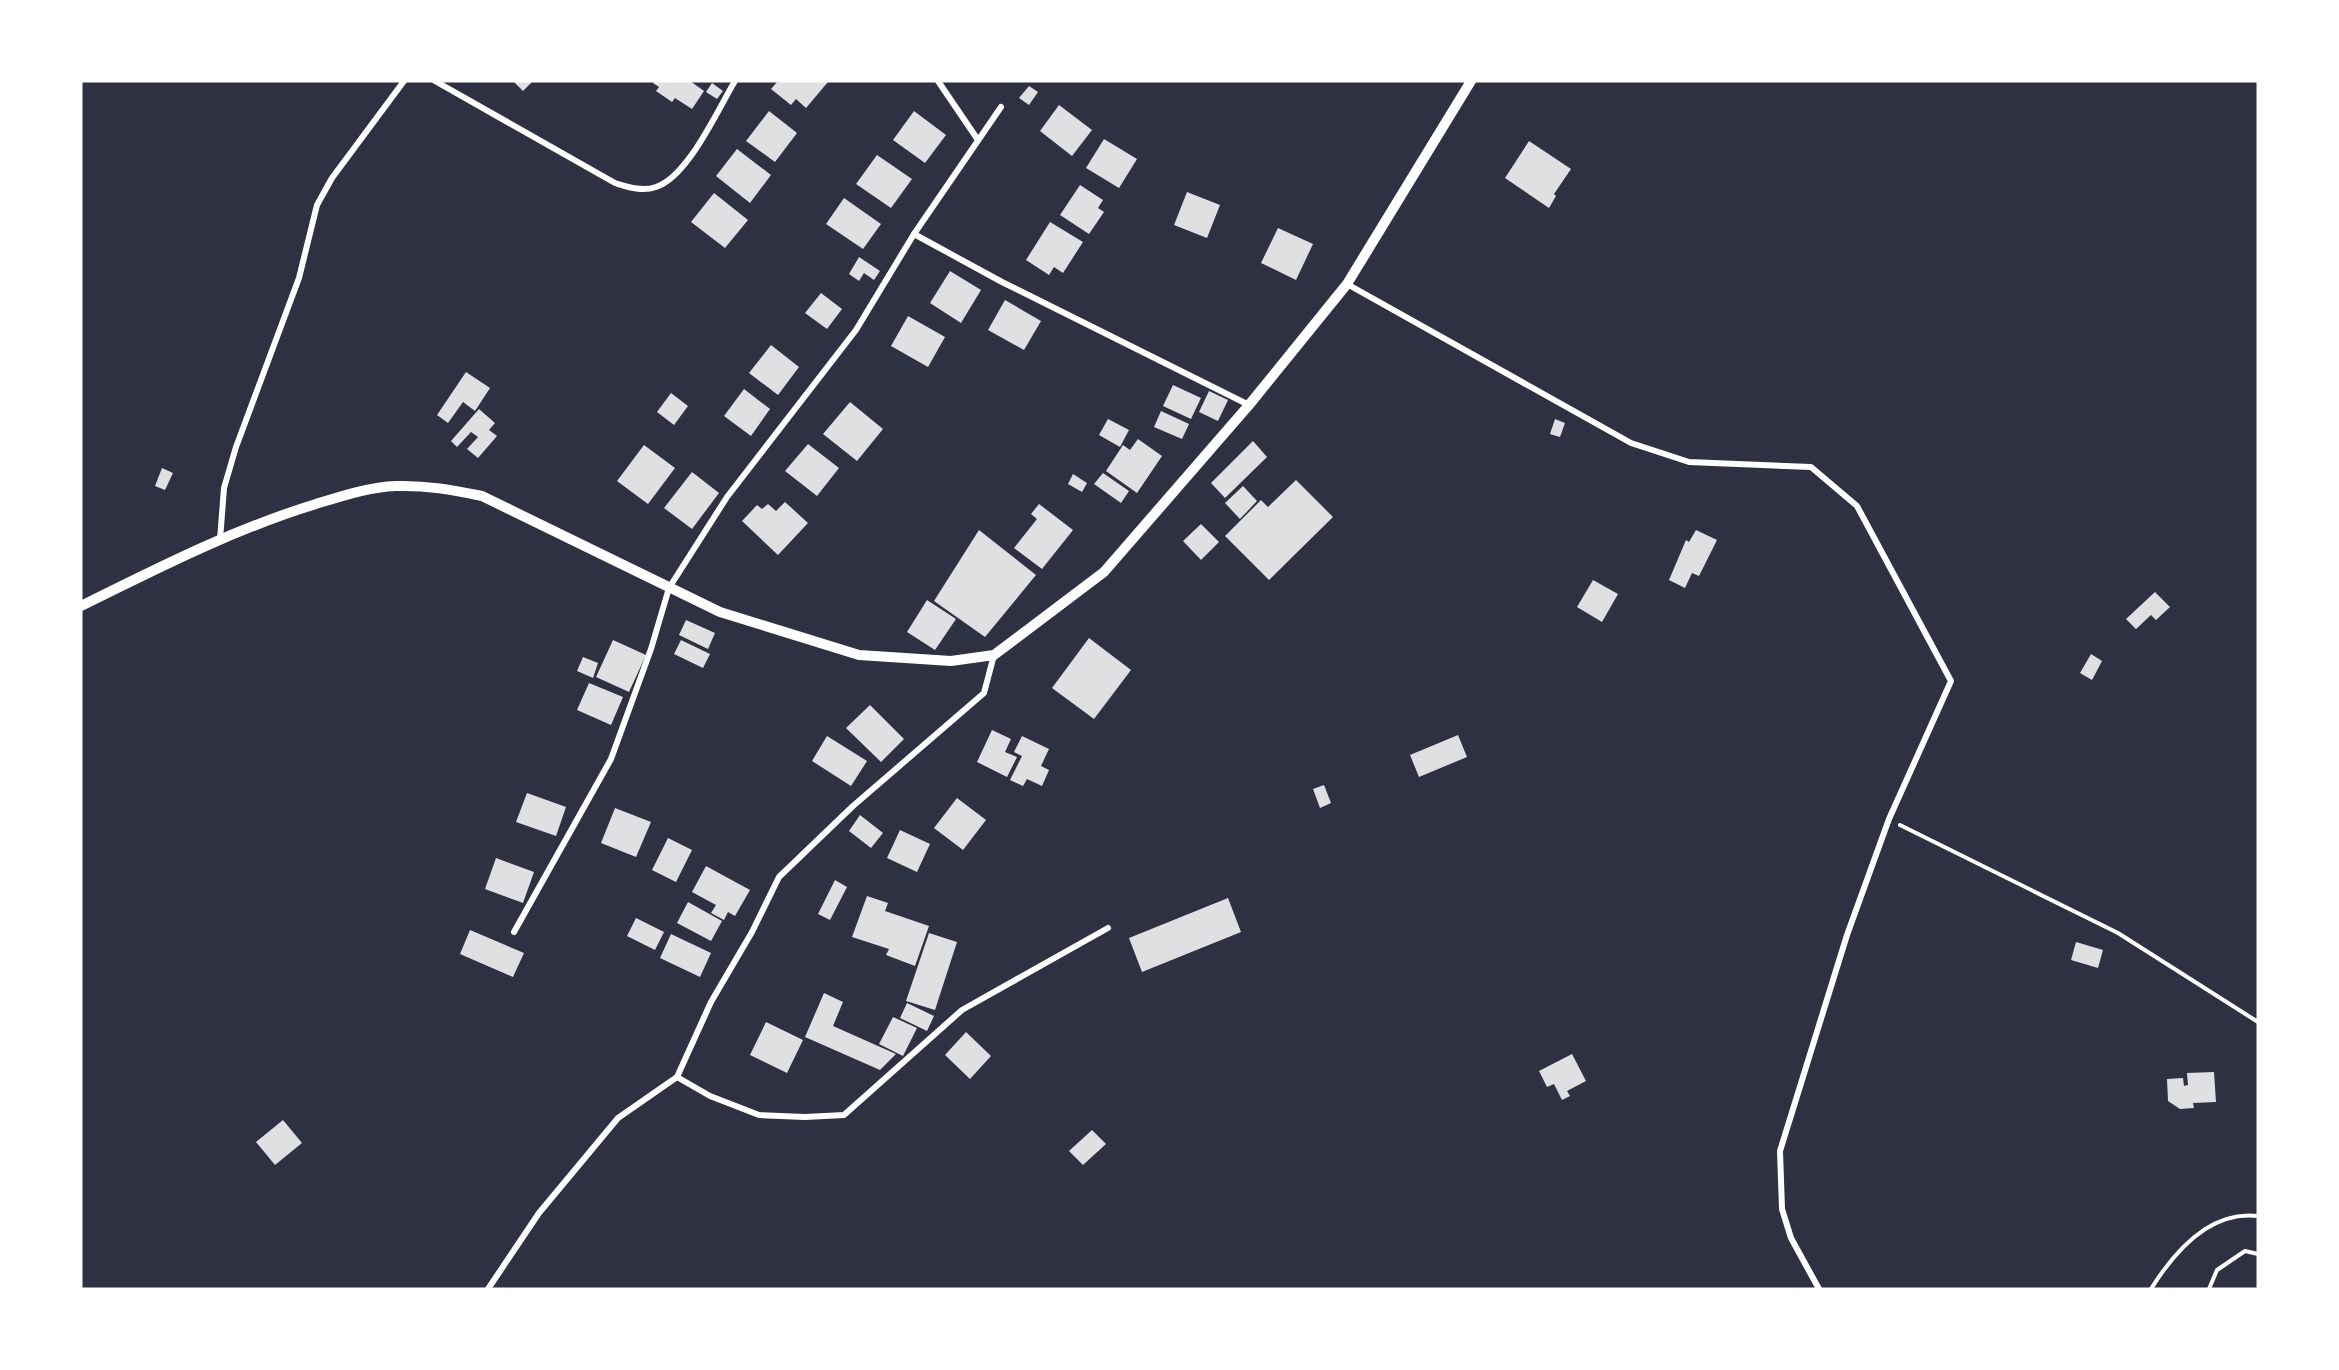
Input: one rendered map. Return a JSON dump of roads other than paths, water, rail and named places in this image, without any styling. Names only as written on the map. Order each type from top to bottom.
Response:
[{"type":"street","points":[[220,540],[224,488],[236,447],[299,278],[317,205],[332,178],[404,81]]},
{"type":"street","points":[[435,81],[615,183],[636,189],[655,187],[669,180],[687,161],[735,81]]},
{"type":"street","points":[[938,81],[978,140]]},
{"type":"street","points":[[81,606],[220,540],[296,510],[349,494],[394,486],[441,487],[482,496],[720,612],[859,655],[951,661],[994,655],[1104,572],[1249,405],[1347,284],[1471,81]]},
{"type":"street","points":[[514,932],[611,759],[651,649],[669,588],[727,497],[856,330],[914,234],[1002,107]]},
{"type":"street","points":[[914,234],[1002,282],[1249,405]]},
{"type":"street","points":[[1347,284],[1631,443],[1689,462],[1811,467],[1857,506],[1951,681],[1889,819],[1847,934],[1780,1151],[1782,1209],[1791,1238],[1819,1289]]},
{"type":"street","points":[[488,1289],[539,1213],[618,1118],[677,1077],[711,1002],[752,932],[779,877],[853,806],[984,693],[994,655]]},
{"type":"street","points":[[677,1077],[710,1096],[759,1115],[805,1118],[844,1115],[962,1010],[1108,928]]}]
